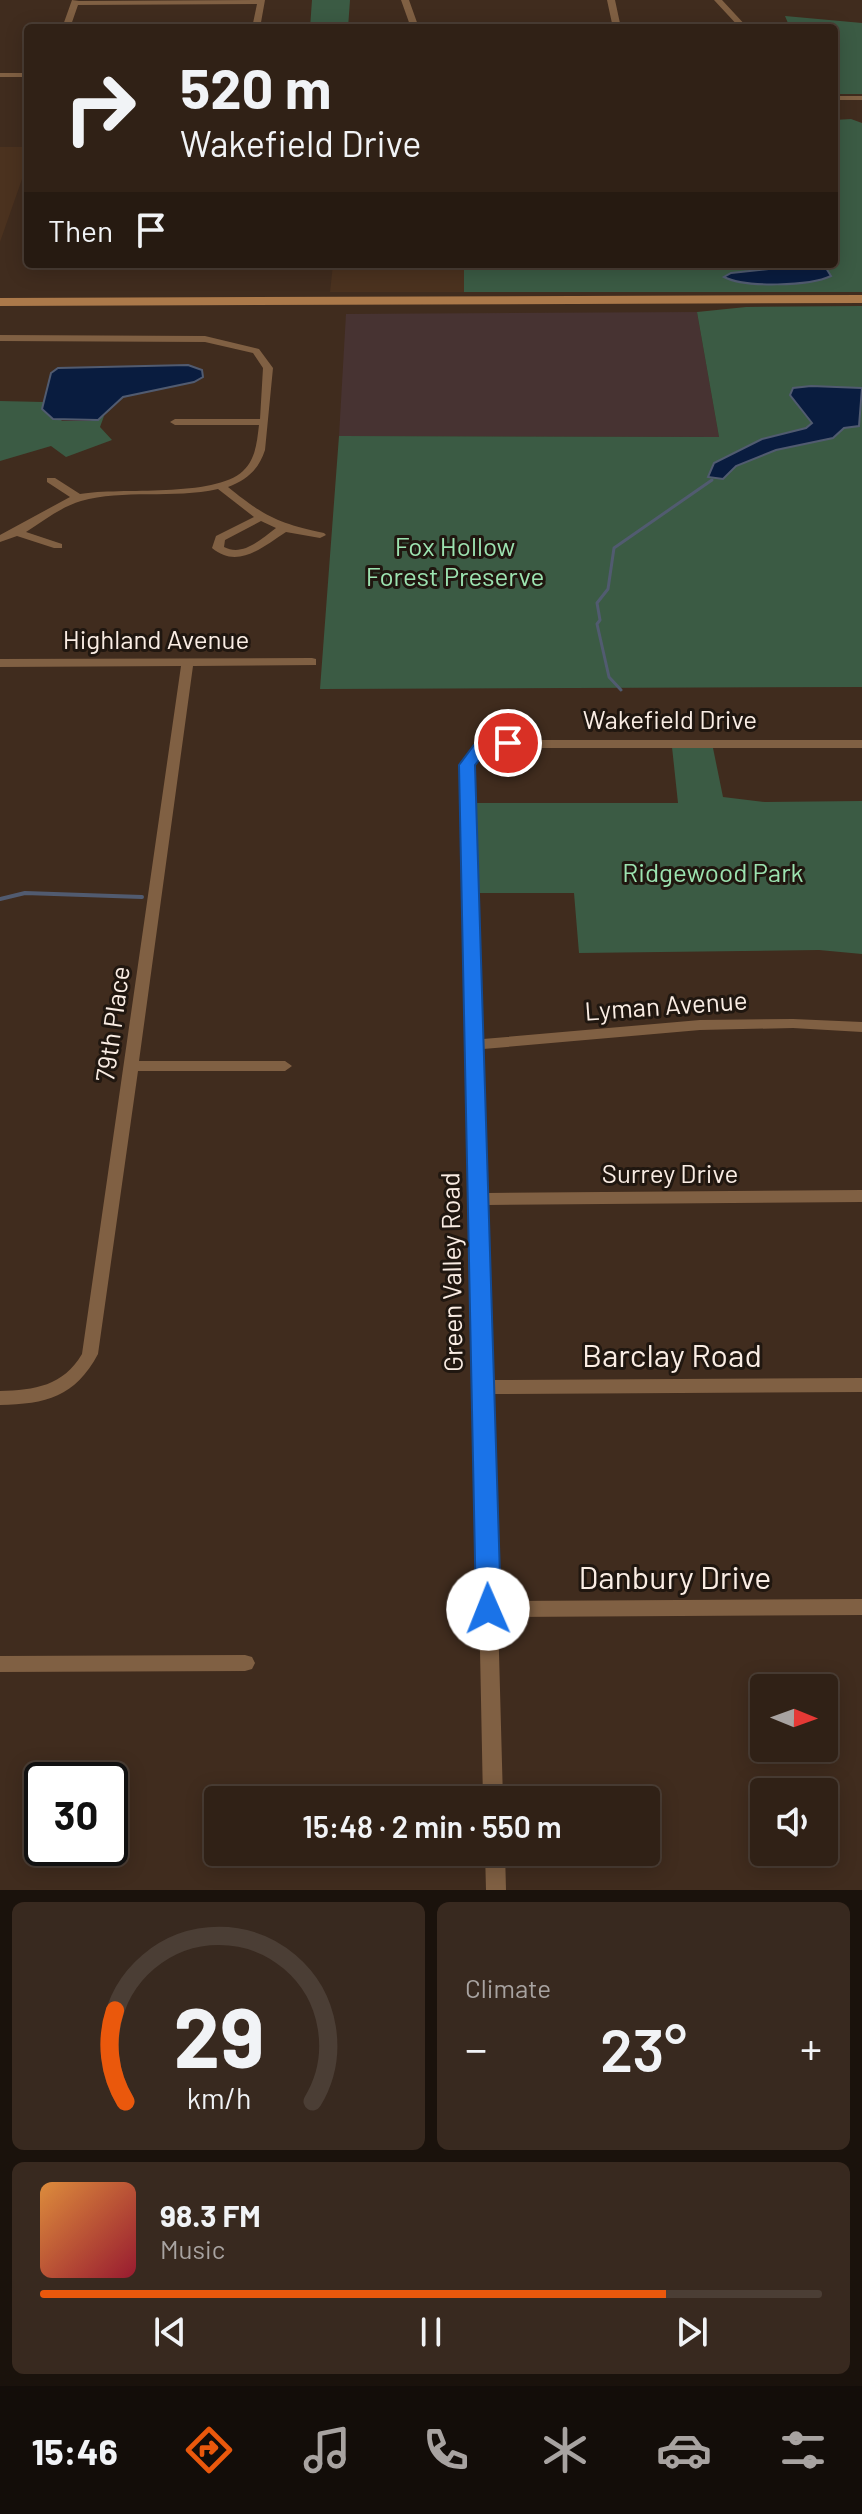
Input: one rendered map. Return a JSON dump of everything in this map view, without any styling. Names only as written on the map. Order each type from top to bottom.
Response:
[{"type":"main road","points":[[0,302],[862,299]]},
{"type":"street","points":[[405,0],[414,24]]},
{"type":"street","points":[[611,0],[616,24]]},
{"type":"street","points":[[718,0],[740,24]]},
{"type":"street","points":[[67,24],[75,1],[261,1],[257,24]]},
{"type":"street","points":[[0,75],[24,75]]},
{"type":"street","points":[[838,98],[862,98]]},
{"type":"street","points":[[0,338],[198,339],[234,343],[256,351],[266,362],[258,457],[252,468],[221,486],[190,491],[108,492],[78,498],[0,539]]},
{"type":"street","points":[[175,422],[262,422]]},
{"type":"street","points":[[51,480],[78,498]]},
{"type":"street","points":[[221,486],[259,518],[283,529],[320,535]]},
{"type":"street","points":[[259,518],[220,538],[218,548],[230,554],[246,553],[283,529]]},
{"type":"street","points":[[16,532],[58,546]]},
{"type":"street","name":"79th Place","points":[[0,1398],[39,1397],[68,1386],[84,1368],[90,1354],[188,662]]},
{"type":"street","name":"Highland Avenue","points":[[0,663],[312,662]]},
{"type":"street","name":"Wakefield Drive","points":[[479,749],[508,743],[862,744]]},
{"type":"street","name":"Green Valley Road","points":[[479,749],[467,765],[493,1786]]},
{"type":"street","name":"Lyman Avenue","points":[[473,1044],[692,1025],[862,1027]]},
{"type":"street","points":[[131,1066],[285,1066]]},
{"type":"street","name":"Surrey Drive","points":[[479,1199],[862,1196]]},
{"type":"street","name":"Barclay Road","points":[[483,1387],[862,1385]]},
{"type":"street","name":"Danbury Drive","points":[[488,1609],[862,1607]]},
{"type":"street","points":[[0,1664],[245,1663]]},
{"type":"street","points":[[495,1866],[496,1890]]},
{"type":"shaded area","points":[[0,147],[24,147],[24,173],[0,242]]},
{"type":"shaded area","points":[[333,268],[464,268],[464,292],[330,292]]},
{"type":"shaded area","points":[[697,312],[719,437],[339,436],[346,314]]},
{"type":"green space","points":[[312,0],[350,0],[348,24],[310,24]]},
{"type":"green space","points":[[785,16],[862,23],[862,94],[838,94],[838,24],[788,24]]},
{"type":"green space","points":[[851,119],[862,123],[862,292],[464,292],[464,268],[838,268],[838,120]]},
{"type":"green space","name":"Fox Hollow Forest Preserve","points":[[862,306],[862,687],[320,689],[339,436],[719,437],[697,312],[746,307]]},
{"type":"green space","points":[[0,401],[43,402],[62,421],[90,421],[104,416],[100,427],[112,440],[66,457],[51,446],[0,461]]},
{"type":"green space","name":"Ridgewood Park","points":[[672,747],[713,748],[723,797],[765,802],[862,801],[862,954],[819,950],[579,953],[574,893],[479,893],[476,803],[678,803]]},
{"type":"water","points":[[777,268],[826,268],[831,276],[808,282],[778,284],[747,283],[724,277],[731,273]]},
{"type":"water","points":[[188,365],[202,370],[203,377],[194,382],[123,397],[98,420],[53,419],[42,409],[51,373],[58,368]]},
{"type":"water","points":[[793,388],[862,388],[859,426],[844,428],[833,438],[776,450],[736,466],[723,479],[708,477],[714,463],[762,439],[806,428],[812,423],[790,395]]},
{"type":"waterway","points":[[621,690],[609,677],[597,624],[600,620],[597,603],[608,589],[614,548],[712,480]]},
{"type":"waterway","points":[[0,899],[25,893],[142,897]]},
{"type":"route","points":[[488,1609],[467,765],[479,749],[508,743]]}]
